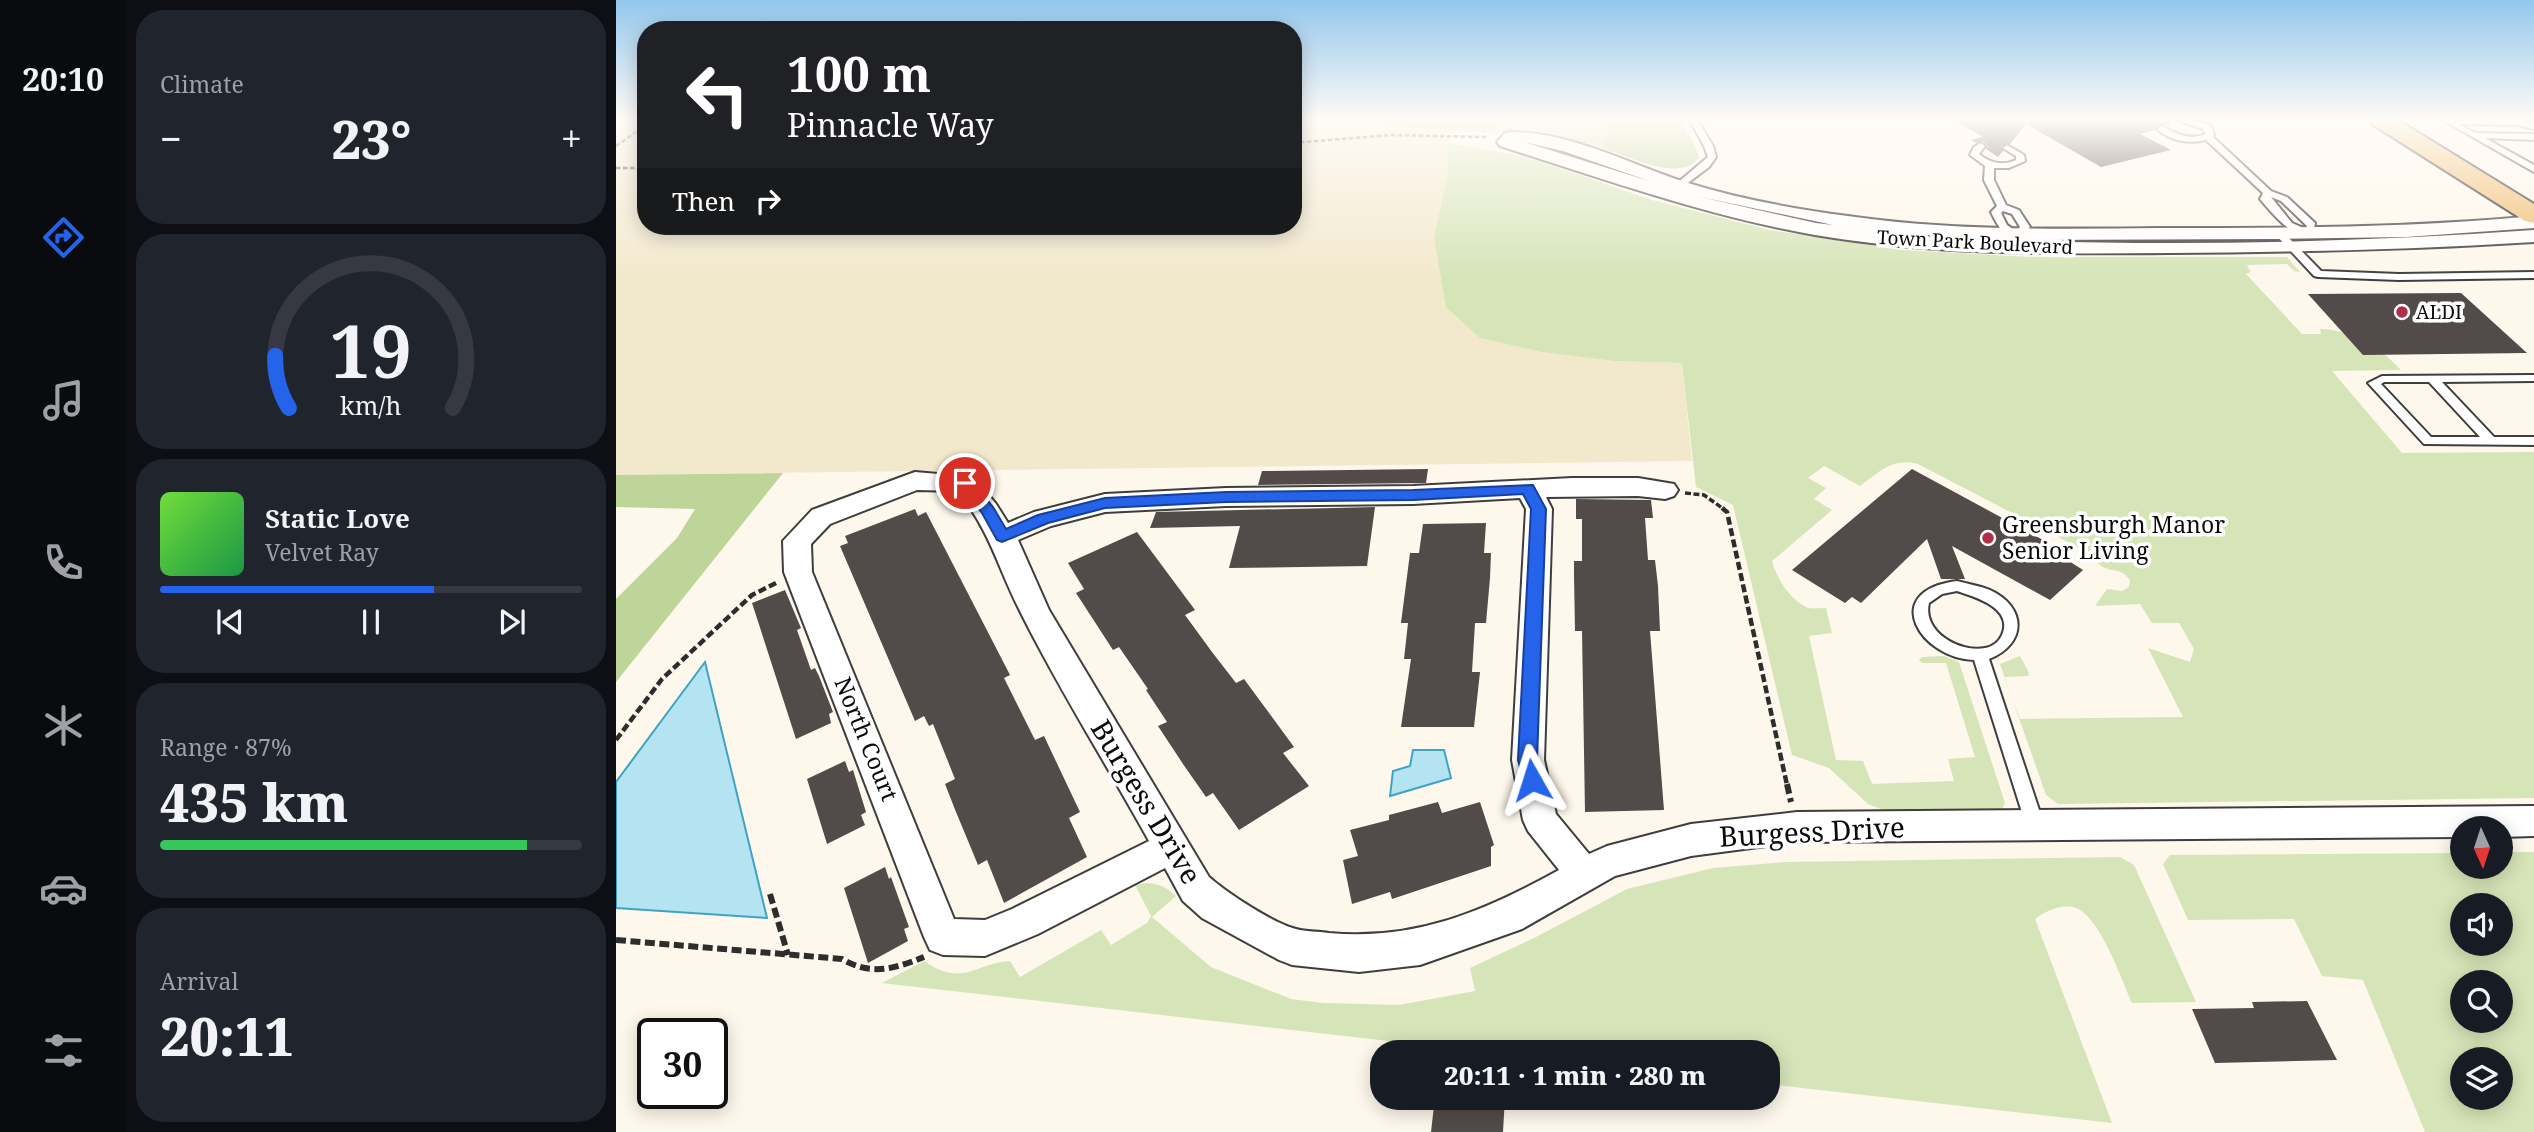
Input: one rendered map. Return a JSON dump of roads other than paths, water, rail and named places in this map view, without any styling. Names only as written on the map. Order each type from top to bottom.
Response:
[{"type":"main road","points":[[2465,172],[2534,215]]},
{"type":"street","name":"Town Park Boulevard","points":[[1611,172],[1761,219],[1922,243],[2285,239],[2428,243],[2534,236]]},
{"type":"street","name":"Town Park Boulevard","points":[[2316,239],[2534,222]]},
{"type":"street","name":"North Court","points":[[1002,536],[988,510],[965,483],[915,481],[821,517],[797,541],[799,572],[943,937],[985,938],[1025,922],[1171,847]]},
{"type":"street","points":[[1002,536],[1043,519],[1105,503],[1226,497],[1413,495],[1528,488],[1638,487],[1665,490]]},
{"type":"street","points":[[1528,488],[1539,509],[1528,760],[1540,820],[1584,875]]},
{"type":"street","name":"Burgess Drive","points":[[1002,536],[1035,612],[1196,889],[1215,906],[1292,947],[1359,954],[1420,947],[1509,917],[1607,862],[1691,840],[1797,827],[2534,821]]},
{"type":"lane","points":[[1674,190],[1697,172]]},
{"type":"lane","points":[[1990,172],[1989,180],[2002,207],[2016,212],[2025,227],[2021,241],[2003,227],[1996,212],[2002,207]]},
{"type":"lane","points":[[2245,172],[2268,193],[2265,199],[2290,225],[2316,239]]},
{"type":"lane","points":[[2285,239],[2318,274],[2399,277],[2534,275]]},
{"type":"lane","points":[[2432,378],[2491,441]]},
{"type":"lane","points":[[2534,378],[2382,379],[2374,383],[2428,441],[2534,441]]},
{"type":"lane","points":[[1942,587],[1972,588],[2000,603],[2009,614],[2013,626],[2012,637],[2005,646],[1980,654],[1950,648],[1926,630],[1920,609],[1923,600],[1930,593],[1942,587]]},
{"type":"lane","points":[[1980,654],[2035,825]]},
{"type":"water","points":[[705,662],[767,918],[616,908],[616,782]]},
{"type":"water","points":[[1413,750],[1444,750],[1451,778],[1390,796],[1393,771],[1410,766]]},
{"type":"place","name":"ALDI","points":[[2402,312]]},
{"type":"place","name":"Greensburgh Manor Senior Living","points":[[1988,538]]}]
